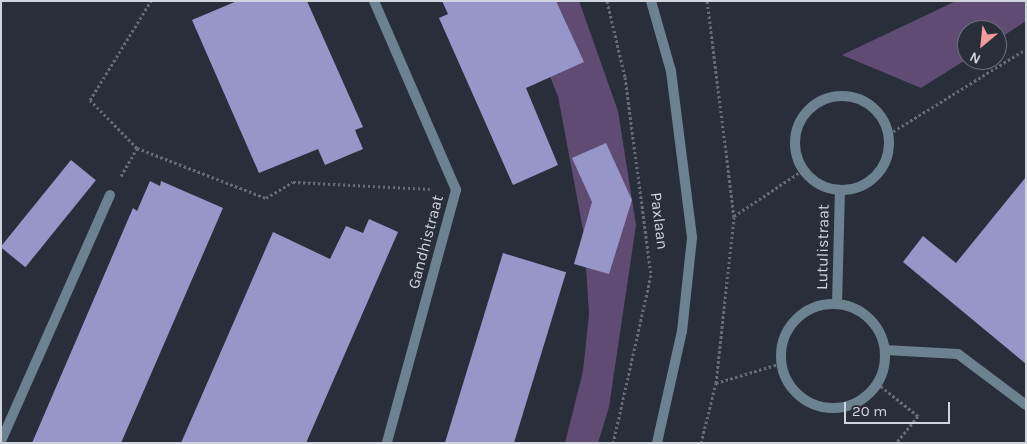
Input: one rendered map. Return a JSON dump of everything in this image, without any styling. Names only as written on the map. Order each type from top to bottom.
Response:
[{"type":"street","name":"Gandhistraat","points":[[374,1],[456,190],[386,443]]},
{"type":"street","name":"Paxlaan","points":[[651,1],[671,71],[692,238],[682,331],[657,443]]},
{"type":"street","points":[[803,170],[795,150],[795,134],[807,112],[826,98],[858,98],[883,119],[889,134]]},
{"type":"street","name":"Lutulistraat","points":[[803,170],[824,187],[840,191],[854,189],[878,175],[890,149],[889,134]]},
{"type":"street","name":"Lutulistraat","points":[[837,304],[840,191]]},
{"type":"street","points":[[1,441],[110,195]]},
{"type":"street","name":"Lutulistraat","points":[[877,383],[852,405],[818,406],[791,387],[782,363],[784,339],[792,324],[804,312],[837,304],[869,319],[885,350]]},
{"type":"street","points":[[877,383],[885,350],[958,354],[1026,405]]},
{"type":"path","points":[[152,1],[90,100],[137,148],[266,198],[293,182],[456,190]]},
{"type":"path","name":"Paxlaan","points":[[607,1],[625,77],[650,275],[613,443]]},
{"type":"path","points":[[701,443],[716,383],[734,217],[707,1]]},
{"type":"path","points":[[889,134],[1026,48]]},
{"type":"path","points":[[110,195],[137,148]]},
{"type":"path","points":[[734,217],[803,170]]},
{"type":"path","points":[[716,383],[782,363]]},
{"type":"path","points":[[877,383],[918,416],[896,443]]},
{"type":"shaded area","points":[[519,1],[579,1],[618,111],[636,225],[609,407],[598,443],[565,443],[583,371],[589,314],[584,235],[558,96]]},
{"type":"shaded area","points":[[956,1],[1026,1],[1026,21],[1007,33],[1007,20],[957,20],[957,65],[921,88],[842,55]]},
{"type":"building","points":[[237,1],[307,1],[363,127],[355,130],[363,149],[325,165],[318,149],[259,173],[192,20]]},
{"type":"building","points":[[442,1],[556,1],[584,62],[526,88],[558,165],[513,185],[439,18],[448,14]]},
{"type":"building","points":[[606,143],[632,200],[609,274],[574,264],[592,202],[572,158]]},
{"type":"building","points":[[71,160],[96,180],[25,267],[1,246]]},
{"type":"building","points":[[1026,177],[1026,364],[903,262],[923,236],[956,263]]},
{"type":"building","points":[[150,181],[160,186],[161,181],[223,208],[121,443],[32,443],[133,208],[137,211]]},
{"type":"building","points":[[369,219],[398,232],[306,443],[181,443],[273,232],[330,259],[346,226],[363,233]]},
{"type":"building","points":[[503,253],[566,272],[514,443],[445,442]]}]
